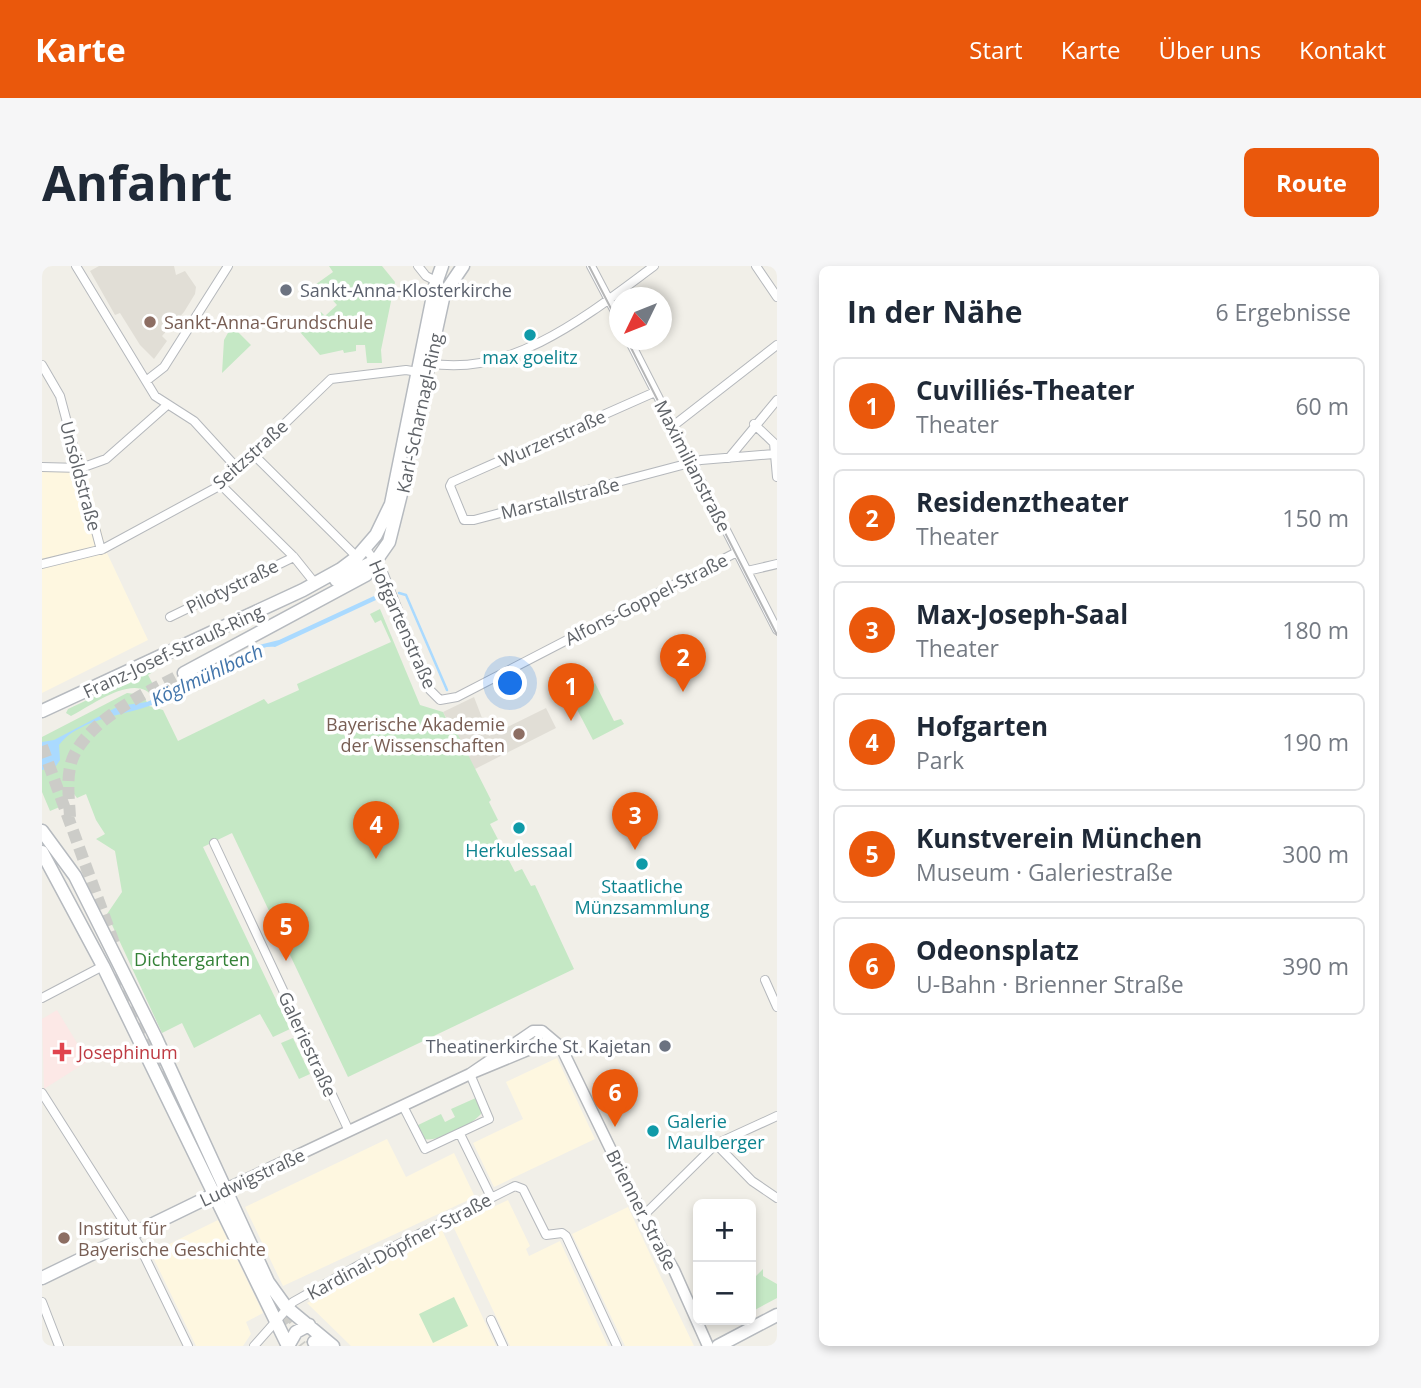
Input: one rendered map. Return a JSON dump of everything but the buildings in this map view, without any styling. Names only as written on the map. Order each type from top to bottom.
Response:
[{"type":"main road","name":"Karl-Scharnagl-Ring","points":[[361,553],[383,525],[391,504],[436,281],[442,266]]},
{"type":"main road","name":"Karl-Scharnagl-Ring","points":[[377,561],[389,542],[397,517],[445,291],[460,266]]},
{"type":"main road","name":"Franz-Josef-Strauß-Ring","points":[[42,711],[303,590],[361,553]]},
{"type":"main road","name":"Franz-Josef-Strauß-Ring","points":[[303,590],[318,588],[377,561]]},
{"type":"main road","name":"Franz-Josef-Strauß-Ring","points":[[184,673],[359,579],[377,561]]},
{"type":"main road","points":[[42,831],[73,870],[149,1022],[288,1346]]},
{"type":"main road","points":[[42,846],[68,876],[116,974]]},
{"type":"main road","points":[[42,852],[268,1282],[286,1307],[333,1346]]},
{"type":"main road","points":[[133,1027],[139,1029],[149,1022]]},
{"type":"main road","name":"Ludwigstraße","points":[[42,1278],[220,1191]]},
{"type":"main road","points":[[718,1346],[777,1315]]},
{"type":"main road","points":[[288,1346],[296,1332],[309,1325]]},
{"type":"street","points":[[76,266],[151,391],[166,406],[194,421],[237,468]]},
{"type":"street","points":[[146,381],[164,366],[228,266]]},
{"type":"street","points":[[418,266],[426,276],[436,281]]},
{"type":"street","points":[[591,266],[608,299]]},
{"type":"street","points":[[429,363],[441,366],[523,351],[571,326],[654,266]]},
{"type":"street","points":[[756,266],[775,291]]},
{"type":"street","points":[[673,426],[777,345]]},
{"type":"street","name":"Maximilianstraße","points":[[634,350],[777,630]]},
{"type":"street","name":"Unsöldstraße","points":[[42,365],[60,396],[101,550]]},
{"type":"street","name":"Seitzstraße","points":[[42,564],[101,550],[221,485],[331,379],[406,370],[418,372]]},
{"type":"street","name":"Wurzerstraße","points":[[450,486],[452,482],[655,391]]},
{"type":"street","points":[[729,458],[754,424],[777,400]]},
{"type":"street","points":[[42,467],[81,468],[106,458],[166,406]]},
{"type":"street","points":[[754,424],[774,443],[777,477]]},
{"type":"street","name":"Hofgartenstraße","points":[[253,454],[361,553],[377,561],[430,691],[440,700]]},
{"type":"street","points":[[692,463],[774,454]]},
{"type":"street","name":"Marstallstraße","points":[[450,486],[464,520],[474,520],[692,463]]},
{"type":"street","points":[[221,485],[294,557],[314,582]]},
{"type":"street","name":"Alfons-Goppel-Straße","points":[[440,700],[457,696],[737,552]]},
{"type":"street","name":"Pilotystraße","points":[[170,617],[294,557]]},
{"type":"street","points":[[747,571],[777,564]]},
{"type":"street","name":"Galeriestraße","points":[[214,843],[349,1131]]},
{"type":"street","points":[[42,999],[103,966]]},
{"type":"street","points":[[765,980],[777,1007]]},
{"type":"street","name":"Ludwigstraße","points":[[220,1191],[470,1074],[533,1031],[542,1031],[552,1040]]},
{"type":"street","name":"Brienner Straße","points":[[552,1040],[564,1052],[643,1216],[674,1270],[708,1346]]},
{"type":"street","points":[[403,1106],[425,1149],[460,1135],[489,1119],[470,1074]]},
{"type":"street","points":[[42,1093],[133,1235],[187,1346]]},
{"type":"street","points":[[643,1216],[716,1144],[777,1116]]},
{"type":"street","points":[[460,1135],[491,1197]]},
{"type":"street","points":[[716,1144],[752,1181],[777,1198]]},
{"type":"street","name":"Kardinal-Döpfner-Straße","points":[[254,1346],[286,1307],[375,1256],[512,1187],[523,1189],[546,1235],[562,1233],[567,1238],[617,1346]]},
{"type":"street","points":[[42,1302],[59,1346]]},
{"type":"street","points":[[491,1320],[503,1346]]},
{"type":"shaded area","points":[[99,266],[174,266],[176,275],[185,271],[196,287],[195,294],[184,312],[162,336],[167,341],[154,359],[140,345],[120,313],[115,315],[90,271]]},
{"type":"shaded area","points":[[42,468],[86,468],[107,553],[148,640],[42,693]]},
{"type":"shaded area","name":"Bayerische Akademie der Wissenschaften","points":[[474,697],[489,736],[546,708],[556,728],[475,769],[443,712]]},
{"type":"shaded area","name":"Josephinum","points":[[57,1010],[88,1061],[44,1089],[42,1019]]},
{"type":"shaded area","points":[[557,1058],[595,1139],[494,1187],[473,1143],[523,1119],[506,1082]]},
{"type":"shaded area","points":[[387,1139],[406,1177],[454,1153],[475,1197],[283,1286],[245,1207]]},
{"type":"shaded area","points":[[508,1200],[530,1246],[526,1249],[529,1256],[560,1241],[608,1346],[510,1346],[453,1226]]},
{"type":"shaded area","points":[[628,1207],[694,1346],[625,1346],[572,1234]]},
{"type":"shaded area","points":[[218,1220],[263,1313],[246,1322],[251,1334],[243,1346],[196,1346],[151,1253]]},
{"type":"shaded area","points":[[442,1230],[496,1346],[351,1346],[307,1303]]},
{"type":"green space","points":[[329,266],[382,266],[395,282],[381,350],[382,363],[367,363],[365,345],[356,345],[356,351],[344,353],[343,350],[320,355],[300,332],[321,312],[325,316],[337,305],[328,295],[324,299],[312,287],[333,272]]},
{"type":"green space","points":[[236,330],[251,345],[222,373],[224,340],[229,331]]},
{"type":"green space","name":"Dichtergarten","points":[[380,609],[420,705],[443,712],[453,732],[456,731],[491,800],[489,802],[498,820],[490,824],[515,872],[522,869],[531,886],[535,885],[574,969],[348,1077],[232,833],[203,847],[290,1029],[273,1037],[260,1014],[194,1048],[182,1023],[162,1033],[107,914],[122,892],[115,851],[96,839],[105,834],[96,820],[86,794],[77,798],[74,794],[59,801],[62,806],[50,811],[42,792],[42,737],[127,693],[143,695],[149,706],[163,710],[178,741],[264,699],[268,704],[299,690],[297,684],[391,642],[381,620],[375,623],[370,614]]},
{"type":"green space","points":[[153,669],[156,670],[148,675],[157,692],[166,688],[167,692],[154,698],[146,691],[125,689],[71,716],[66,713],[68,709]]},
{"type":"green space","points":[[595,683],[614,721],[621,719],[624,724],[593,740],[570,696]]},
{"type":"green space","points":[[293,1038],[310,1074],[299,1079],[281,1043]]},
{"type":"green space","points":[[478,1097],[483,1110],[480,1115],[457,1130],[438,1138],[424,1139],[416,1126],[441,1114],[445,1122],[455,1117],[451,1109]]},
{"type":"green space","points":[[763,1269],[763,1276],[777,1284],[777,1298],[756,1309],[756,1276]]},
{"type":"green space","points":[[454,1297],[468,1326],[433,1343],[419,1314]]},
{"type":"water","name":"Köglmühlbach","points":[[374,596],[376,600],[275,647],[261,648],[227,669],[164,700],[98,720],[76,730],[59,745],[60,760],[56,766],[42,770],[42,742],[54,740],[119,706],[147,702],[238,659],[255,646],[279,640]]},
{"type":"waterway","points":[[399,593],[406,595],[447,690]]},
{"type":"tunnel","points":[[70,817],[70,768],[75,753],[84,740],[109,716],[184,673]]},
{"type":"tunnel","points":[[42,746],[114,943]]},
{"type":"tunnel","points":[[116,974],[192,1135]]},
{"type":"tunnel","points":[[286,1311],[314,1342]]},
{"type":"tunnel","points":[[278,1316],[301,1346]]},
{"type":"tram line","points":[[589,266],[609,305]]},
{"type":"tram line","points":[[632,350],[777,635]]},
{"type":"place","name":"Sankt-Anna-Klosterkirche","points":[[286,290]]},
{"type":"place","name":"Sankt-Anna-Grundschule","points":[[150,322]]},
{"type":"place","name":"max goelitz","points":[[530,335]]},
{"type":"place","name":"Residenztheater","points":[[683,692]]},
{"type":"place","name":"Cuvilliés-Theater","points":[[571,721]]},
{"type":"place","name":"Bayerische Akademie der Wissenschaften","points":[[519,734]]},
{"type":"place","name":"Herkulessaal","points":[[519,828]]},
{"type":"place","name":"Max-Joseph-Saal","points":[[635,850]]},
{"type":"place","name":"Hofgarten","points":[[376,859]]},
{"type":"place","name":"Staatliche Münzsammlung","points":[[642,864]]},
{"type":"place","name":"Kunstverein München","points":[[286,961]]},
{"type":"place","name":"Theatinerkirche St. Kajetan","points":[[665,1046]]},
{"type":"place","name":"Josephinum","points":[[62,1052]]},
{"type":"place","name":"Odeonsplatz","points":[[615,1127]]},
{"type":"place","name":"Galerie Maulberger","points":[[653,1131]]},
{"type":"place","name":"Institut für Bayerische Geschichte","points":[[64,1238]]}]
